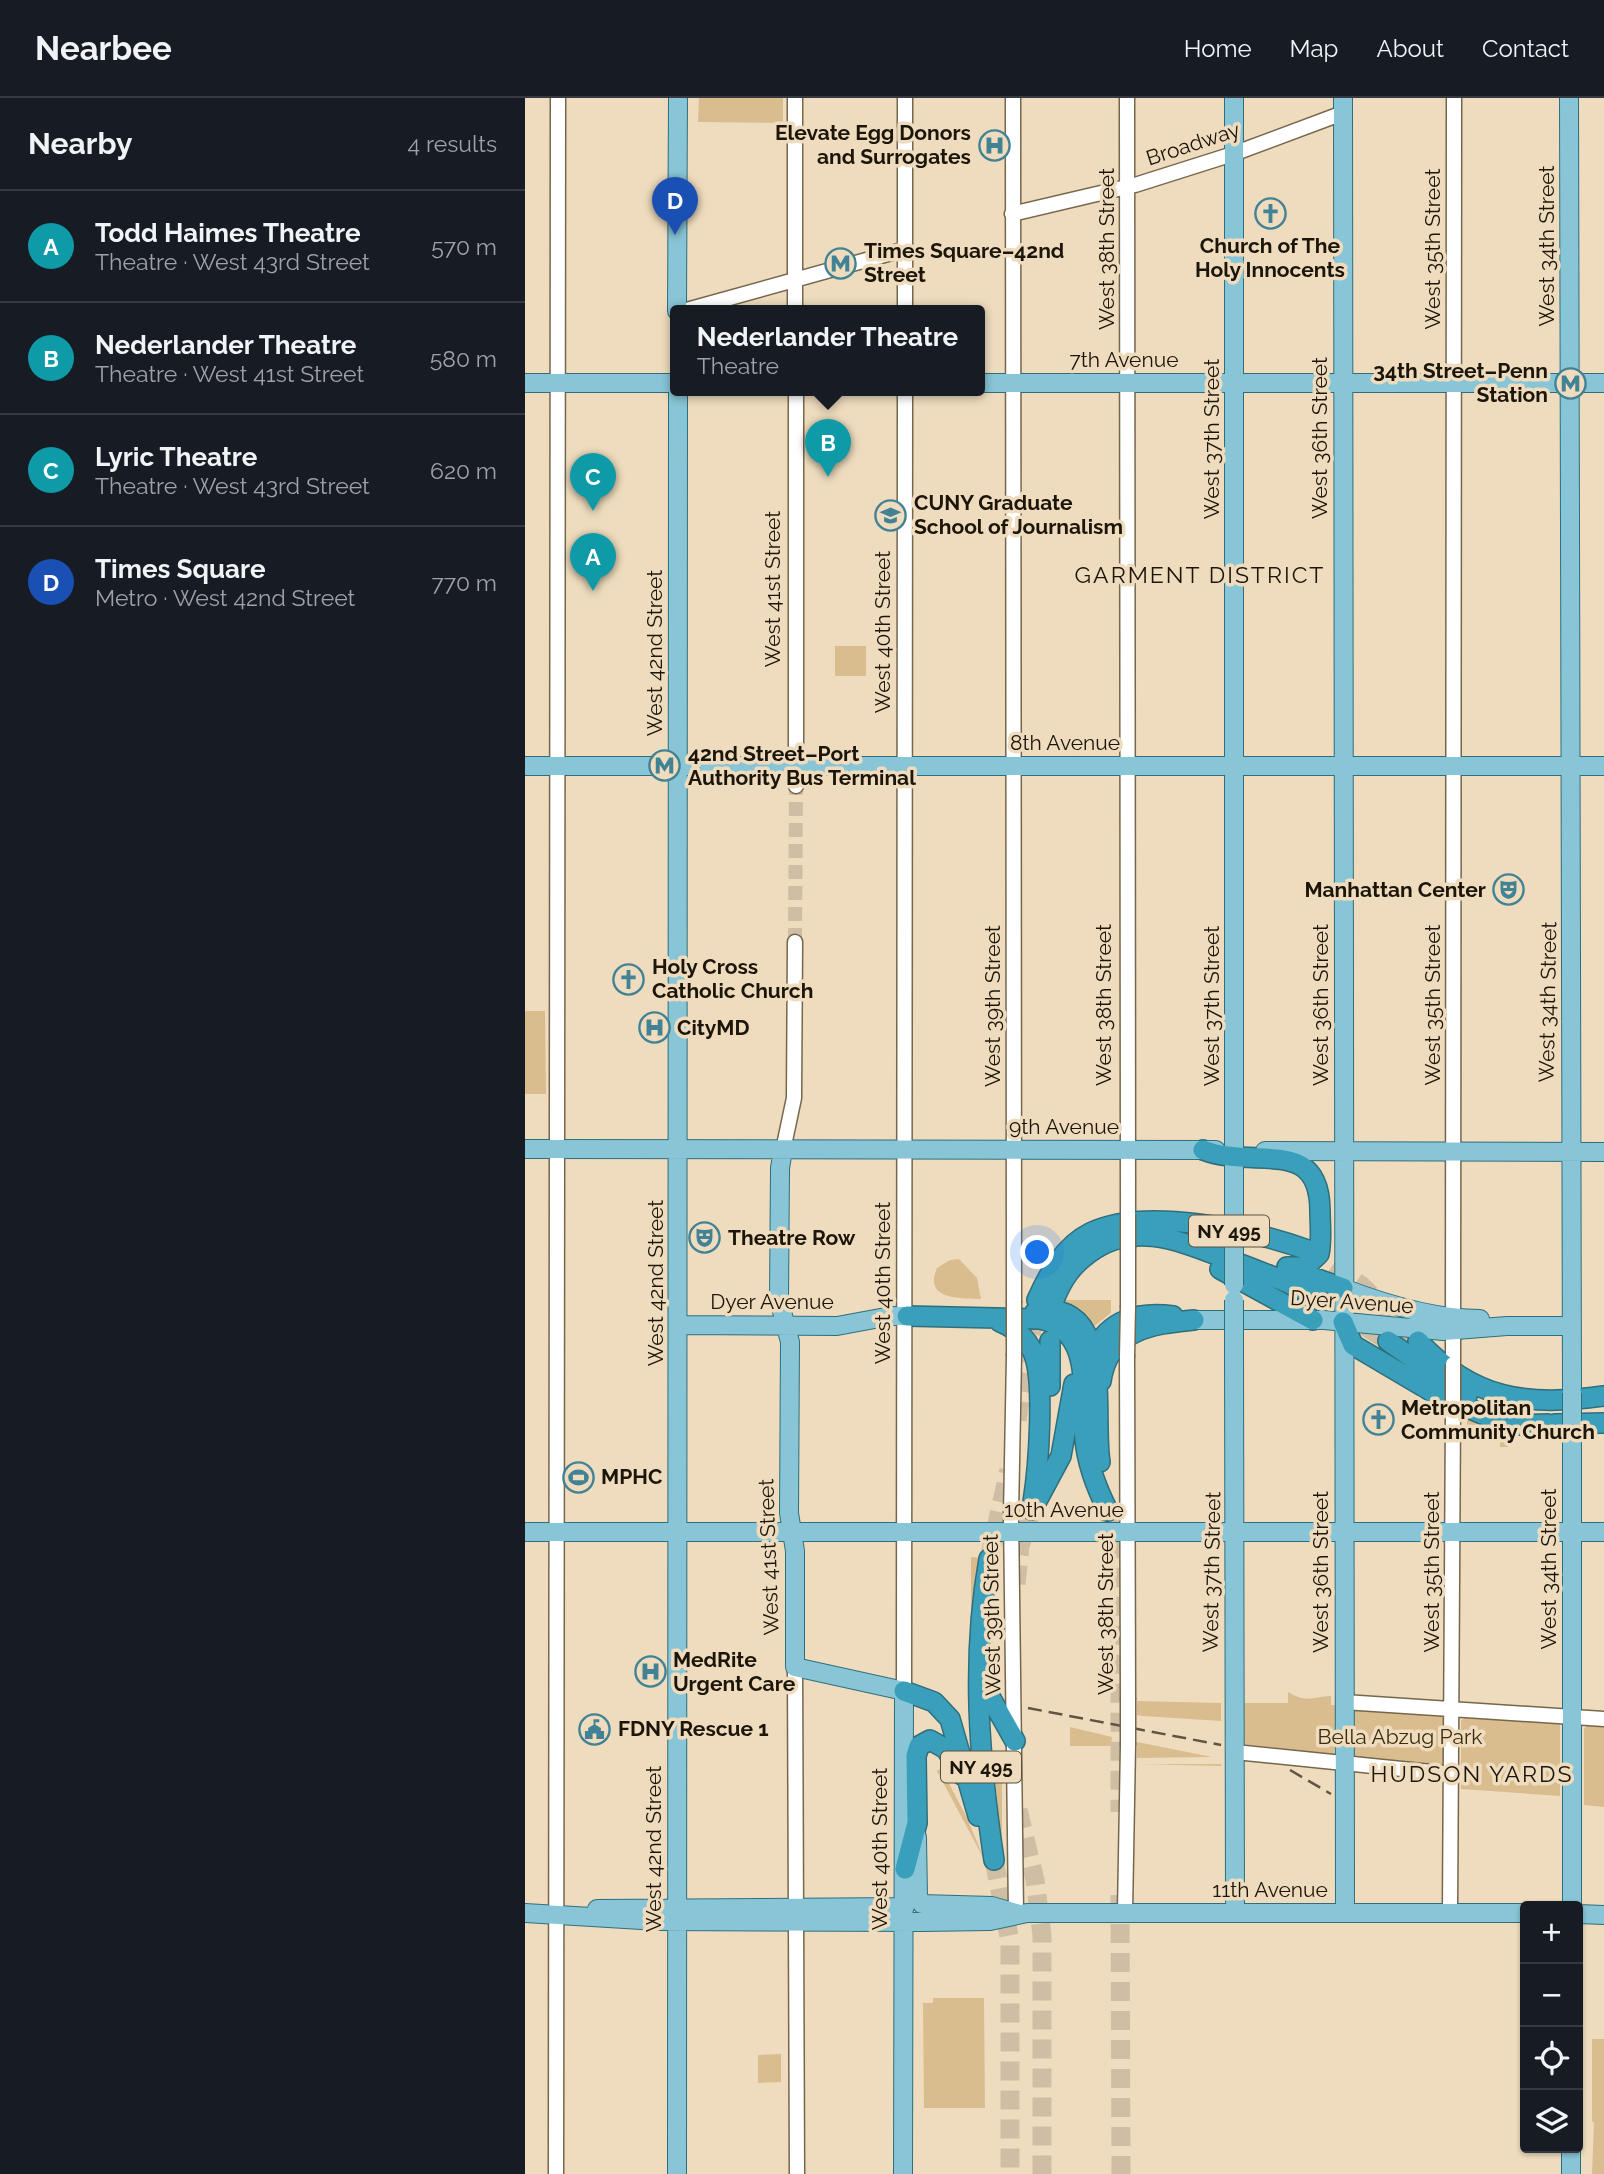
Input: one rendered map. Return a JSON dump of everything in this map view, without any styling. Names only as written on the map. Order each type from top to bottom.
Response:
[{"type":"highway","points":[[1203,1150],[1297,1162],[1310,1170],[1317,1182],[1319,1254],[1305,1267],[1287,1267]]},
{"type":"highway","name":"NY 495","points":[[1308,1250],[1268,1238],[1180,1222],[1122,1223],[1090,1233],[1072,1247],[1049,1276],[1046,1300],[1067,1273],[1092,1250],[1122,1236],[1152,1235],[1177,1242],[1317,1296]]},
{"type":"highway","points":[[1149,1223],[1207,1237],[1343,1288]]},
{"type":"highway","points":[[1067,1273],[1079,1247],[1105,1228]]},
{"type":"highway","points":[[1177,1242],[1313,1320]]},
{"type":"highway","points":[[1011,1310],[1054,1333],[1069,1351],[1074,1368],[1065,1443],[1045,1489],[1032,1510]]},
{"type":"highway","points":[[907,1317],[989,1317],[1011,1310],[1064,1312],[1086,1331],[1094,1352],[1098,1399],[1098,1452],[1108,1511],[1096,1484],[1085,1442],[1084,1373],[1078,1351],[1068,1335],[1054,1324],[1011,1310]]},
{"type":"highway","points":[[1094,1352],[1108,1330],[1131,1317],[1149,1313],[1194,1320]]},
{"type":"highway","points":[[989,1317],[1017,1331],[1033,1352],[1037,1364],[1038,1450],[1032,1510]]},
{"type":"highway","points":[[1098,1399],[1105,1360],[1121,1341],[1140,1330],[1194,1320]]},
{"type":"highway","points":[[1343,1322],[1353,1345],[1450,1401],[1497,1420],[1519,1425],[1604,1423]]},
{"type":"highway","points":[[1032,1510],[1049,1452],[1050,1341]]},
{"type":"highway","points":[[1388,1341],[1457,1390],[1543,1415],[1604,1411]]},
{"type":"highway","points":[[1418,1341],[1459,1378],[1498,1403],[1548,1424]]},
{"type":"highway","points":[[1498,1403],[1604,1396]]},
{"type":"highway","points":[[1498,1403],[1534,1409],[1604,1405]]},
{"type":"highway","name":"NY 495","points":[[966,1782],[994,1860],[980,1759],[981,1614],[989,1559]]},
{"type":"highway","points":[[979,1674],[1015,1741]]},
{"type":"highway","points":[[904,1691],[934,1702],[950,1719],[960,1743],[966,1782]]},
{"type":"highway","points":[[905,1869],[917,1823],[916,1756],[922,1742],[930,1740],[941,1745],[966,1782]]},
{"type":"main road","points":[[677,305],[678,98]]},
{"type":"main road","name":"West 37th Street","points":[[1234,98],[1235,1913]]},
{"type":"main road","name":"West 34th Street","points":[[1569,98],[1572,1901]]},
{"type":"main road","name":"West 36th Street","points":[[1343,106],[1345,1912]]},
{"type":"main road","points":[[525,383],[670,383]]},
{"type":"main road","name":"7th Avenue","points":[[985,383],[1604,383]]},
{"type":"main road","name":"West 42nd Street","points":[[677,2174],[678,396]]},
{"type":"main road","name":"8th Avenue","points":[[525,766],[1604,766]]},
{"type":"main road","name":"9th Avenue","points":[[525,1149],[1203,1150]]},
{"type":"main road","name":"West 41st Street","points":[[783,1150],[780,1168],[779,1300],[790,1342],[789,1513],[792,1532],[795,1667]]},
{"type":"main road","points":[[1235,1155],[1343,1151],[1604,1152]]},
{"type":"main road","name":"Dyer Avenue","points":[[1343,1288],[1453,1324]]},
{"type":"main road","name":"Dyer Avenue","points":[[678,1325],[854,1325],[891,1316],[907,1317]]},
{"type":"main road","name":"Dyer Avenue","points":[[1194,1320],[1571,1326]]},
{"type":"main road","name":"10th Avenue","points":[[525,1532],[1604,1532]]},
{"type":"main road","points":[[795,1667],[904,1691]]},
{"type":"main road","name":"West 40th Street","points":[[904,1691],[905,1869],[909,1910]]},
{"type":"main road","name":"West 40th Street","points":[[903,2174],[909,1910],[917,1823]]},
{"type":"main road","name":"11th Avenue","points":[[525,1913],[605,1919],[676,1914],[992,1906],[1016,1913],[1520,1913]]},
{"type":"main road","name":"11th Avenue","points":[[909,1910],[991,1921],[1016,1913]]},
{"type":"main road","points":[[1583,1914],[1604,1915]]},
{"type":"main road","points":[[1571,2153],[1571,2174]]},
{"type":"street","points":[[556,2174],[563,1914],[558,1764],[557,1532],[558,98]]},
{"type":"street","points":[[795,98],[795,305]]},
{"type":"street","points":[[905,98],[905,305]]},
{"type":"street","name":"West 39th Street","points":[[1013,98],[1016,766],[1015,1149],[1011,1310],[1014,1356],[1012,1532],[1016,1913]]},
{"type":"street","name":"West 38th Street","points":[[1125,1912],[1128,1745],[1127,98]]},
{"type":"street","name":"West 35th Street","points":[[1450,1913],[1448,1822],[1453,1710],[1454,98]]},
{"type":"street","name":"Broadway","points":[[1012,214],[1128,187],[1233,154],[1343,106]]},
{"type":"street","points":[[705,305],[906,249]]},
{"type":"street","name":"West 41st Street","points":[[796,396],[796,786]]},
{"type":"street","name":"West 40th Street","points":[[904,1691],[907,1317],[905,396]]},
{"type":"street","name":"West 41st Street","points":[[783,1150],[795,1098],[795,942]]},
{"type":"street","name":"West 41st Street","points":[[795,1667],[797,2174]]},
{"type":"street","points":[[1344,1702],[1604,1719]]},
{"type":"street","points":[[1234,1752],[1451,1774]]},
{"type":"green space","points":[[699,98],[783,98],[783,123],[698,122]]},
{"type":"green space","points":[[835,646],[866,646],[866,676],[835,676]]},
{"type":"green space","points":[[525,1011],[545,1011],[546,1094],[525,1094]]},
{"type":"green space","points":[[959,1259],[977,1278],[981,1299],[946,1295],[939,1292],[935,1286],[937,1268],[950,1260]]},
{"type":"green space","points":[[1030,1300],[1111,1300],[1111,1313],[1093,1327],[1035,1302],[1027,1303]]},
{"type":"green space","points":[[1467,1418],[1508,1429],[1508,1447],[1500,1447],[1500,1436],[1467,1436]]},
{"type":"green space","points":[[971,1557],[983,1558],[975,1621],[971,1620]]},
{"type":"green space","name":"Bella Abzug Park","points":[[1288,1692],[1305,1698],[1331,1696],[1331,1705],[1336,1705],[1334,1755],[1242,1744],[1242,1703],[1288,1703]]},
{"type":"green space","points":[[1137,1701],[1221,1703],[1221,1721],[1137,1715]]},
{"type":"green space","name":"Bella Abzug Park","points":[[1354,1710],[1443,1715],[1445,1765],[1354,1758]]},
{"type":"green space","name":"Bella Abzug Park","points":[[1466,1717],[1560,1724],[1560,1796],[1461,1789],[1461,1720]]},
{"type":"green space","points":[[1588,1724],[1604,1725],[1604,1807],[1584,1805],[1584,1729]]},
{"type":"green space","points":[[1070,1727],[1112,1737],[1111,1746],[1070,1746]]},
{"type":"green space","points":[[1137,1742],[1212,1757],[1137,1758]]},
{"type":"green space","points":[[994,1763],[997,1768],[1002,1765],[1002,1858]]},
{"type":"green space","points":[[1138,1764],[1221,1764],[1221,1766]]},
{"type":"green space","points":[[941,1768],[967,1818],[986,1863],[937,1771]]},
{"type":"green space","points":[[933,1998],[984,1998],[985,2108],[924,2108],[923,2003],[933,2003]]},
{"type":"green space","points":[[1592,2039],[1604,2039],[1604,2174],[1592,2174]]},
{"type":"green space","points":[[781,2054],[781,2082],[758,2083],[758,2055]]},
{"type":"tunnel","points":[[795,942],[796,786]]},
{"type":"tunnel","points":[[1308,1250],[1362,1286],[1413,1336]]},
{"type":"tunnel","points":[[1317,1296],[1388,1341]]},
{"type":"tunnel","points":[[1017,1420],[1036,1304]]},
{"type":"tunnel","points":[[989,1559],[1009,1470]]},
{"type":"tunnel","points":[[1016,1584],[1020,1546],[1032,1510]]},
{"type":"tunnel","points":[[1108,1511],[1117,1549],[1120,1589],[1120,1812]]},
{"type":"tunnel","points":[[1018,1810],[1035,1880],[1042,1935],[1042,2174]]},
{"type":"tunnel","points":[[994,1860],[1010,1941],[1010,2174]]},
{"type":"tunnel","points":[[1120,1895],[1121,2174]]},
{"type":"railway","points":[[1028,1708],[1221,1745]]},
{"type":"railway","points":[[1290,1770],[1331,1794]]},
{"type":"place","name":"Elevate Egg Donors and Surrogates","points":[[994,145]]},
{"type":"place","name":"Church of The Holy Innocents","points":[[1270,214]]},
{"type":"place","name":"Times Square","points":[[675,235]]},
{"type":"place","name":"Times Square–42nd Street","points":[[841,263]]},
{"type":"place","name":"34th Street–Penn Station","points":[[1571,383]]},
{"type":"place","name":"Nederlander Theatre","points":[[828,477]]},
{"type":"place","name":"Lyric Theatre","points":[[593,511]]},
{"type":"place","name":"CUNY Graduate School of Journalism","points":[[891,515]]},
{"type":"place","name":"Todd Haimes Theatre","points":[[593,591]]},
{"type":"place","name":"42nd Street–Port Authority Bus Terminal","points":[[665,766]]},
{"type":"place","name":"Manhattan Center","points":[[1509,890]]},
{"type":"place","name":"Holy Cross Catholic Church","points":[[629,979]]},
{"type":"place","name":"CityMD","points":[[654,1028]]},
{"type":"place","name":"Theatre Row","points":[[705,1238]]},
{"type":"place","name":"Metropolitan Community Church","points":[[1378,1420]]},
{"type":"place","name":"MPHC","points":[[578,1477]]},
{"type":"place","name":"MedRite Urgent Care","points":[[650,1672]]},
{"type":"place","name":"FDNY Rescue 1","points":[[595,1729]]},
{"type":"district","name":"GARMENT DISTRICT","points":[[1200,575]]},
{"type":"district","name":"HUDSON YARDS","points":[[1472,1774]]}]
